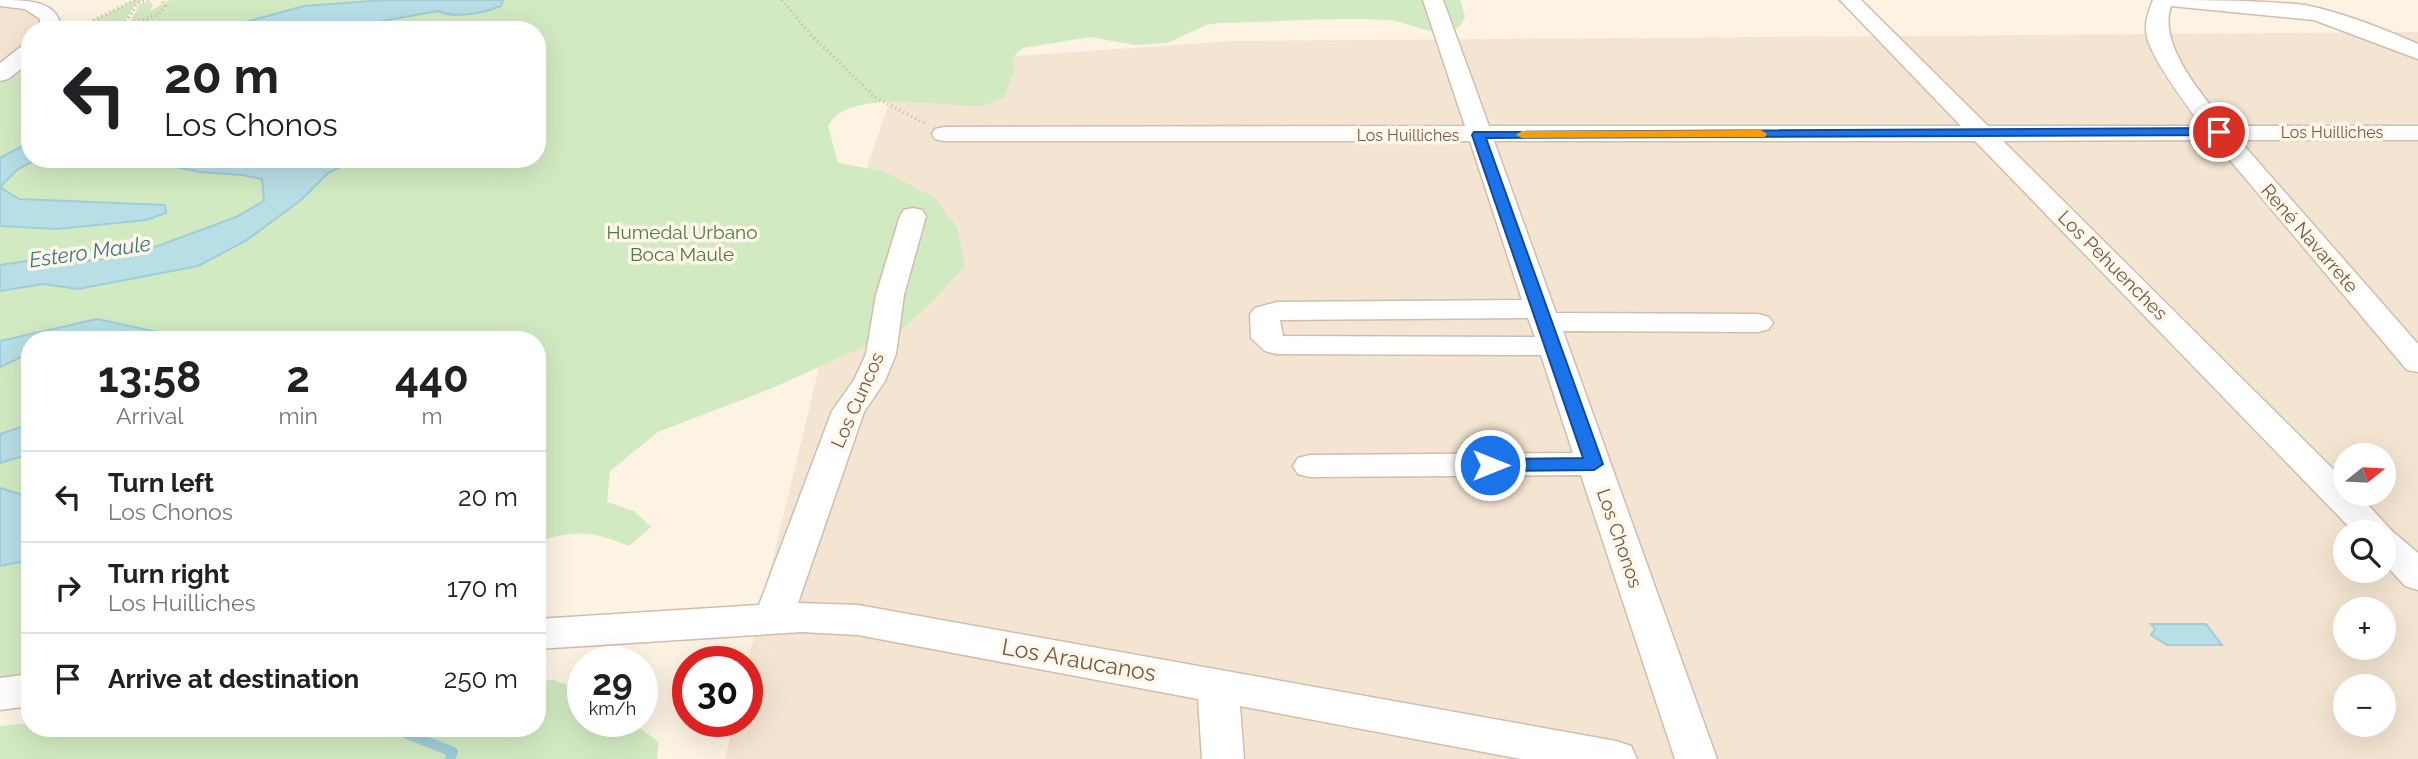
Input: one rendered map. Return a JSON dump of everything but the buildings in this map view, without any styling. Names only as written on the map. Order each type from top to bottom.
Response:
[{"type":"street","points":[[0,0],[30,3],[50,17],[50,21]]},
{"type":"street","name":"Los Chonos","points":[[1433,0],[1696,759]]},
{"type":"street","name":"Los Pehuenches","points":[[1850,0],[2363,520]]},
{"type":"street","points":[[2165,0],[2301,11],[2353,26],[2418,52]]},
{"type":"street","name":"René Navarrete","points":[[2165,0],[2156,27],[2161,46],[2186,88],[2219,132],[2418,363]]},
{"type":"street","points":[[0,74],[21,58]]},
{"type":"street","name":"Los Huilliches","points":[[944,134],[2418,133]]},
{"type":"street","name":"Los Cuncos","points":[[773,619],[848,411],[869,380],[881,355],[890,295],[913,216]]},
{"type":"street","points":[[1546,326],[1277,311],[1265,314],[1266,338],[1276,345],[1546,326],[1758,323]]},
{"type":"street","points":[[1310,466],[1594,464]]},
{"type":"street","points":[[2396,553],[2418,576]]},
{"type":"street","name":"Los Araucanos","points":[[546,634],[811,617],[858,620],[1616,759]]},
{"type":"street","points":[[1218,686],[1223,759]]},
{"type":"street","points":[[0,694],[21,691]]},
{"type":"path","points":[[92,21],[135,0]]},
{"type":"path","points":[[126,21],[138,4],[148,0]]},
{"type":"path","points":[[139,21],[158,15],[165,6],[162,0]]},
{"type":"path","points":[[782,0],[811,35],[875,97],[944,134]]},
{"type":"shaded area","points":[[0,3],[46,9],[46,21],[21,21],[21,55],[0,71]]},
{"type":"shaded area","points":[[2418,32],[2418,759],[725,759],[730,737],[763,737],[763,646],[752,646],[869,161],[903,64],[1233,41]]},
{"type":"green space","name":"Humedal Urbano Boca Maule","points":[[135,0],[143,0],[136,4],[124,21],[92,21]]},
{"type":"green space","name":"Humedal Urbano Boca Maule","points":[[170,0],[1460,0],[1465,16],[1457,29],[1444,32],[1428,31],[1389,20],[1347,19],[1218,23],[1206,25],[1167,43],[1134,45],[1091,37],[1023,48],[1013,57],[1015,69],[1004,97],[984,105],[875,103],[839,114],[828,126],[838,163],[883,171],[934,197],[957,227],[965,266],[934,300],[901,330],[770,389],[658,432],[610,471],[607,502],[634,511],[651,527],[629,546],[605,537],[584,534],[562,535],[546,539],[546,331],[21,331],[21,681],[0,682],[0,80],[21,70],[21,168],[546,168],[546,21],[131,21],[140,4],[150,1],[153,5],[150,11]]},
{"type":"green space","points":[[546,680],[555,680],[567,685],[567,737],[652,737],[659,742],[657,759],[0,759],[0,726],[21,724],[21,737],[546,737]]},
{"type":"water","points":[[385,0],[503,0],[501,6],[461,15],[438,11],[382,21],[249,21],[304,6]]},
{"type":"water","points":[[21,147],[21,167],[0,187],[0,158]]},
{"type":"water","points":[[180,168],[338,168],[328,173],[301,200],[247,240],[198,266],[78,289],[43,284],[0,291],[0,265],[27,261],[71,262],[128,257],[236,217],[264,201],[262,179]]},
{"type":"water","points":[[0,187],[19,199],[165,205],[166,213],[146,220],[57,229],[0,226]]},
{"type":"water","points":[[97,319],[152,331],[44,331]]},
{"type":"water","points":[[21,336],[21,357],[0,367],[0,341]]},
{"type":"water","points":[[21,427],[21,457],[0,463],[0,434]]},
{"type":"water","points":[[0,488],[21,494],[21,562],[0,566]]},
{"type":"water","points":[[2151,624],[2206,624],[2222,645],[2167,645],[2151,635],[2155,629]]},
{"type":"waterway","name":"Estero Maule","points":[[415,737],[453,752],[450,759]]},
{"type":"slow traffic","points":[[1522,135],[1761,134]]},
{"type":"route","points":[[1490,465],[1594,464],[1478,135],[2219,132]]}]
